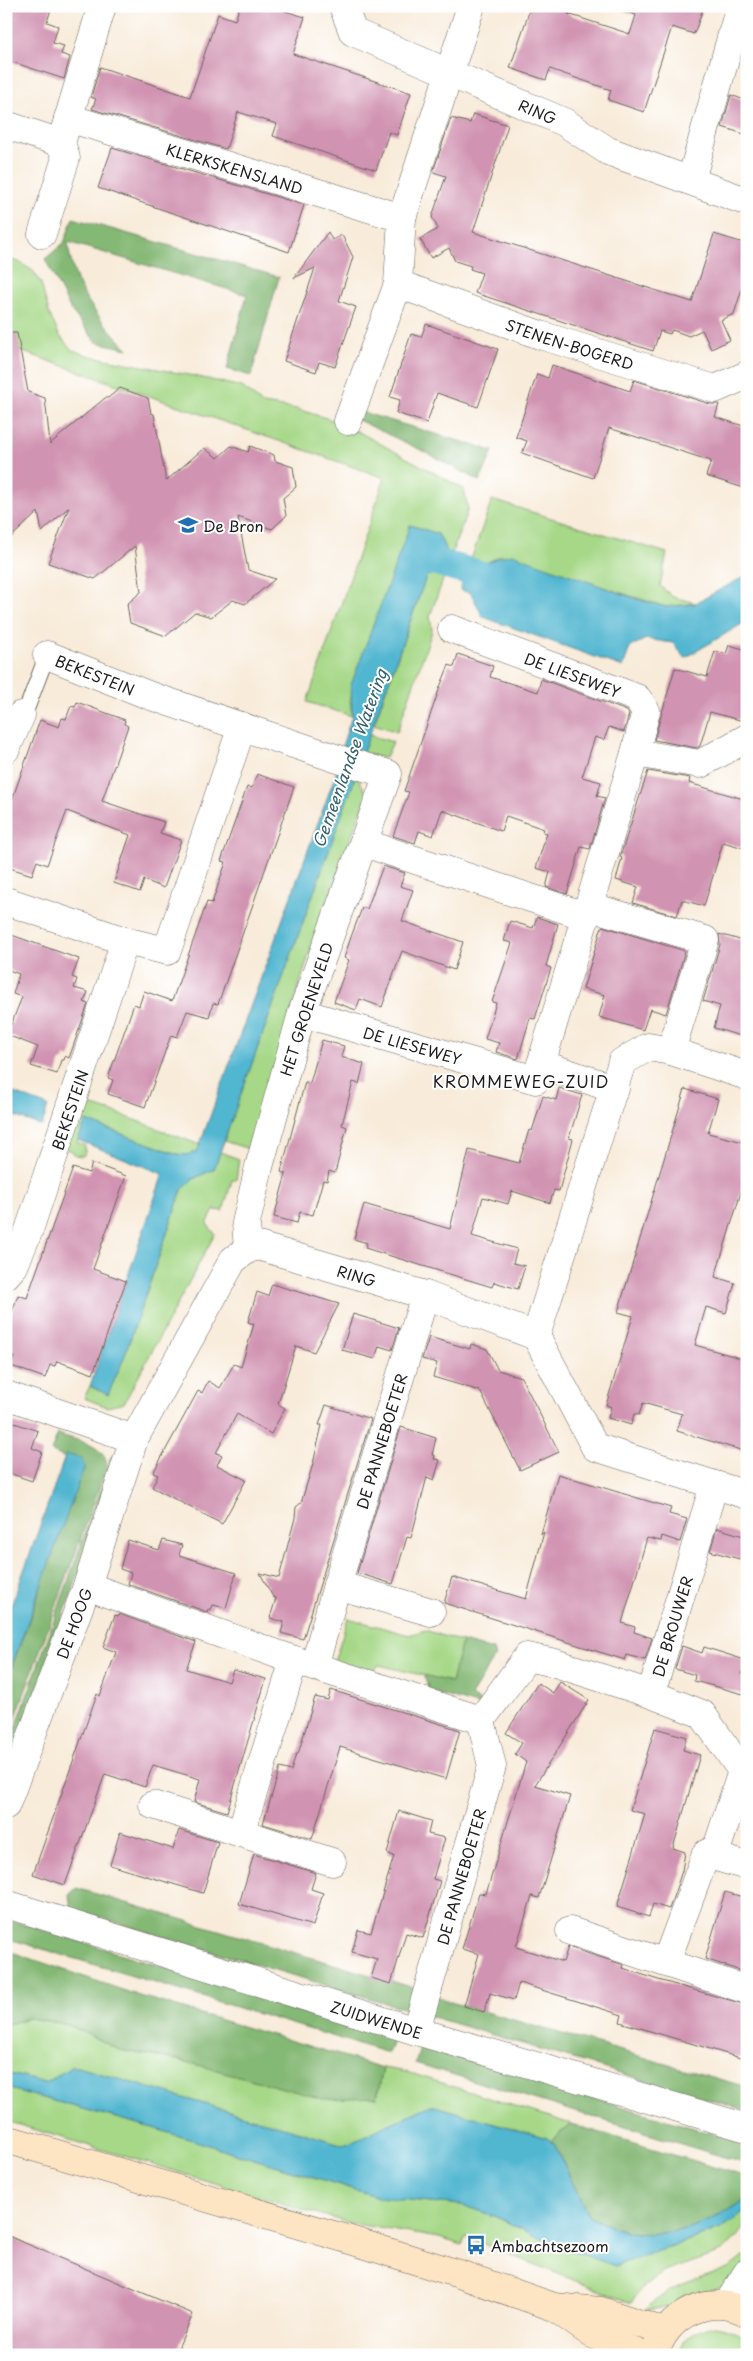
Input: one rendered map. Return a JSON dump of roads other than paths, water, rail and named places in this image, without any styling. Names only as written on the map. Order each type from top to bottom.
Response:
[{"type":"street","points":[[42,234],[66,158],[64,130],[102,6]]},
{"type":"street","name":"RING","points":[[343,6],[353,32],[564,122],[608,151],[740,198],[747,196]]},
{"type":"street","points":[[348,420],[398,284],[402,218],[470,6]]},
{"type":"street","points":[[691,180],[740,6]]},
{"type":"street","name":"KLERKSKENSLAND","points":[[6,124],[64,130],[319,192],[402,218]]},
{"type":"street","name":"STENEN-BOGERD","points":[[398,284],[540,334],[715,389],[745,379]]},
{"type":"street","name":"DE LIESEWEY","points":[[302,1012],[536,1080],[646,711],[637,698],[452,629]]},
{"type":"street","name":"BEKESTEIN","points":[[47,655],[148,696],[377,771]]},
{"type":"street","name":"BEKESTEIN","points":[[6,749],[21,715]]},
{"type":"street","points":[[6,901],[125,941],[167,950],[242,726]]},
{"type":"street","points":[[635,753],[700,764],[747,738]]},
{"type":"street","name":"HET GROENEVELD","points":[[248,1249],[246,1223],[259,1167],[302,1012],[364,843],[377,771]]},
{"type":"street","points":[[364,843],[587,911],[705,940],[671,1051]]},
{"type":"street","name":"BEKESTEIN","points":[[6,1275],[14,1266],[29,1230],[125,941]]},
{"type":"street","points":[[747,1076],[671,1051],[648,1047],[622,1062],[536,1336],[595,1447],[747,1495]]},
{"type":"street","points":[[541,1064],[615,1089]]},
{"type":"street","name":"RING","points":[[248,1249],[258,1246],[425,1294],[536,1336]]},
{"type":"street","points":[[6,1395],[134,1439],[233,1260],[248,1249]]},
{"type":"street","name":"DE PANNEBOETER","points":[[241,1832],[304,1664],[336,1585],[425,1294]]},
{"type":"street","name":"DE HOOG","points":[[6,1805],[87,1586],[134,1439]]},
{"type":"street","name":"DE BROUWER","points":[[666,1962],[706,1854],[717,1848],[742,1771],[702,1714],[652,1694],[714,1485]]},
{"type":"street","points":[[336,1585],[431,1612]]},
{"type":"street","points":[[87,1586],[304,1664],[481,1720],[527,1657],[556,1663],[652,1694]]},
{"type":"street","name":"DE PANNEBOETER","points":[[416,2031],[428,1995],[492,1766],[481,1720]]},
{"type":"street","points":[[714,1733],[747,1742]]},
{"type":"street","points":[[153,1805],[332,1862]]},
{"type":"street","points":[[706,1854],[747,1866]]},
{"type":"street","name":"ZUIDWENDE","points":[[6,1904],[416,2031],[747,2128]]},
{"type":"street","points":[[570,1931],[747,1990]]},
{"type":"street","points":[[6,2139],[462,2275],[554,2307],[601,2311],[660,2343],[677,2319],[692,2310],[710,2305],[737,2309],[747,2273]]},
{"type":"street","points":[[554,2307],[592,2334],[642,2355]]},
{"type":"lane","name":"BEKESTEIN","points":[[21,715],[24,713],[47,655]]},
{"type":"water","points":[[410,525],[438,534],[450,558],[444,577],[435,573],[426,577],[363,753],[342,746],[352,716],[351,685]]},
{"type":"water","points":[[512,554],[634,598],[666,607],[694,604],[747,575],[747,621],[685,658],[673,643],[646,639],[630,647],[623,667],[483,617],[471,593],[460,590],[468,568]]},
{"type":"water","points":[[337,771],[355,777],[354,781],[214,1169],[193,1179],[182,1190],[123,1360],[108,1395],[90,1386],[163,1174],[78,1140],[86,1121],[177,1154],[186,1155],[197,1152]]},
{"type":"water","points":[[6,1090],[48,1106],[42,1126],[6,1113]]},
{"type":"water","points":[[66,1454],[82,1459],[84,1468],[6,1682],[6,1620]]},
{"type":"water","points":[[71,2067],[78,2067],[344,2145],[431,2105],[547,2138],[554,2144],[589,2217],[630,2232],[665,2233],[694,2226],[709,2221],[747,2198],[747,2210],[721,2229],[615,2266],[553,2244],[494,2216],[461,2205],[379,2197],[153,2128],[6,2088],[6,2073],[46,2083]]},
{"type":"waterway","name":"Gemeenlandse Watering","points":[[419,566],[422,558],[503,581]]},
{"type":"place","name":"De Bron","points":[[188,525]]},
{"type":"place","name":"Ambachtsezoom","points":[[476,2245]]},
{"type":"district","name":"KROMMEWEG-ZUID","points":[[521,1081]]}]
